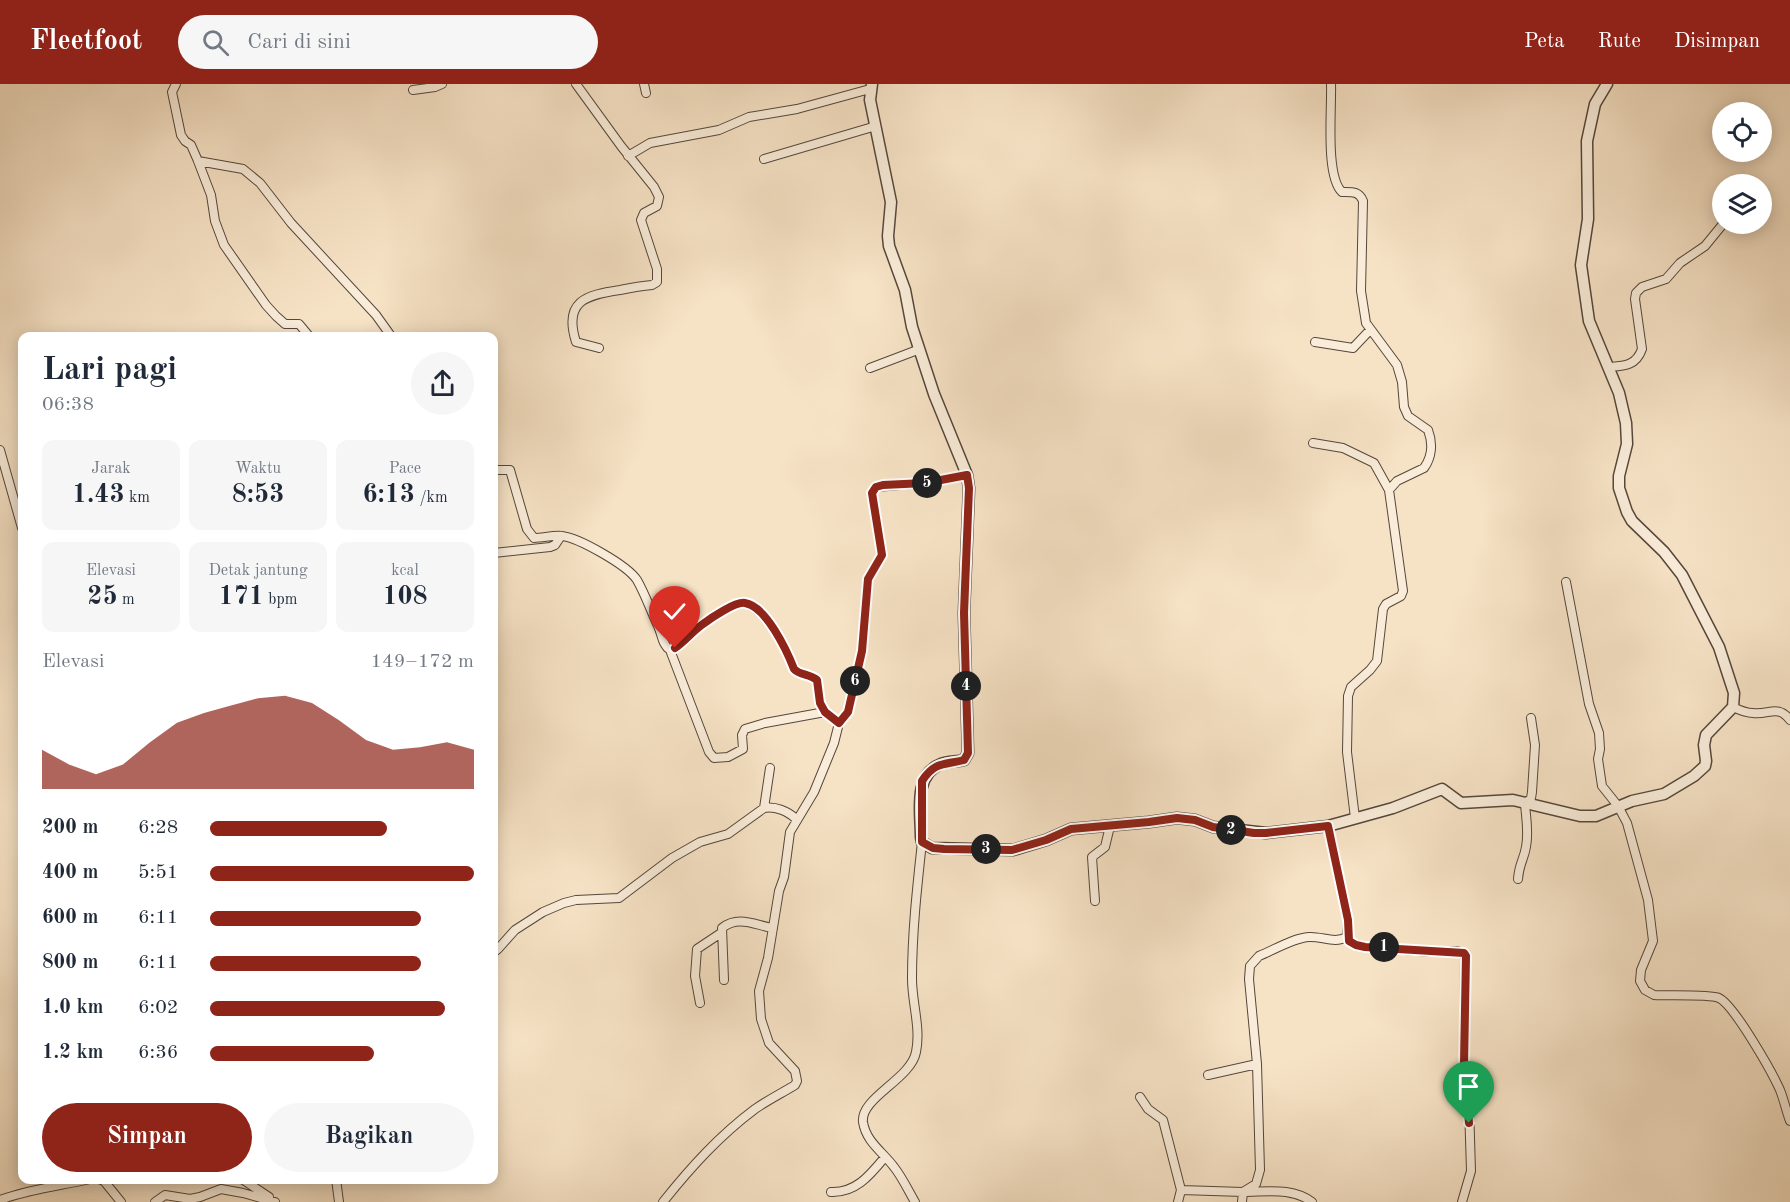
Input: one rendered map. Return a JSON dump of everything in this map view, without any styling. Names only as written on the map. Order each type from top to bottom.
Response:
[{"type":"street","points":[[176,84],[172,92],[181,135],[191,146],[198,161],[211,195],[215,221],[231,255],[276,316],[285,324],[299,324],[306,332]]},
{"type":"street","points":[[413,90],[442,84]]},
{"type":"street","points":[[576,84],[659,197],[657,206],[644,213],[641,220],[657,269],[658,280],[652,285],[594,294],[579,302],[573,312],[572,324],[576,342],[599,348]]},
{"type":"street","points":[[1331,84],[1334,180],[1342,192],[1356,192],[1363,201],[1361,291],[1363,312],[1370,330],[1397,365],[1402,382],[1404,406],[1408,416],[1428,430],[1431,437],[1430,454],[1424,468],[1397,481],[1389,489]]},
{"type":"street","points":[[922,842],[933,848],[944,849],[1012,850],[1046,840],[1071,829],[1177,818],[1195,820],[1213,827],[1266,833],[1328,826],[1393,808],[1442,789],[1461,803],[1513,800],[1596,816],[1618,806],[1664,794],[1700,771],[1706,761],[1704,745],[1706,735],[1733,707],[1734,693],[1719,647],[1682,576],[1664,552],[1632,521],[1622,501],[1619,476],[1628,434],[1622,401],[1609,367],[1592,333],[1581,265],[1588,219],[1587,141],[1595,104],[1607,84]]},
{"type":"street","points":[[628,156],[650,143],[719,130],[748,117],[797,110],[871,86],[870,100],[891,202],[889,246],[934,394],[967,475],[969,488],[964,613],[968,753],[964,760],[939,765],[922,781],[922,842],[915,899],[912,981],[918,1039],[916,1051],[914,1059],[903,1075],[870,1104],[864,1111],[863,1119],[869,1137],[897,1171],[915,1202]]},
{"type":"street","points":[[764,159],[876,126]]},
{"type":"street","points":[[198,161],[243,169],[260,183],[291,223],[376,315],[388,332]]},
{"type":"street","points":[[1609,367],[1627,366],[1639,356],[1642,349],[1636,293],[1642,287],[1666,279],[1680,263],[1705,246],[1716,234]]},
{"type":"street","points":[[1315,342],[1353,348],[1370,330]]},
{"type":"street","points":[[870,368],[920,349]]},
{"type":"street","points":[[1313,443],[1343,447],[1374,463],[1389,489],[1403,591],[1401,596],[1386,604],[1383,609],[1377,661],[1351,687],[1348,696],[1347,752],[1355,818]]},
{"type":"street","points":[[0,450],[18,514]]},
{"type":"street","points":[[498,470],[510,470],[527,529],[534,538],[561,536],[569,538],[605,554],[629,571],[636,579],[664,643],[670,650],[709,752],[714,758],[728,757],[743,749],[742,735],[745,729],[825,712]]},
{"type":"street","points":[[663,1202],[698,1160],[728,1131],[756,1108],[795,1085],[797,1081],[795,1071],[785,1058],[771,1047],[761,1019],[759,991],[787,862],[790,832],[814,792],[834,743],[839,723],[848,712],[862,651],[868,579],[882,555],[872,493],[876,487],[883,485],[925,483],[967,475]]},
{"type":"street","points":[[498,553],[550,547],[555,545],[561,536]]},
{"type":"street","points":[[1566,582],[1589,704],[1599,733],[1598,759],[1602,786],[1618,806],[1627,823],[1653,927],[1652,948],[1641,970],[1642,986],[1648,993],[1654,995],[1713,996],[1726,1003],[1774,1079],[1790,1121]]},
{"type":"street","points":[[670,650],[702,624],[736,604],[743,602],[749,604],[757,609],[772,626],[794,669],[813,676],[817,680],[820,703],[825,712],[839,723]]},
{"type":"street","points":[[1733,707],[1754,714],[1779,711],[1790,720]]},
{"type":"street","points":[[1518,879],[1520,862],[1527,844],[1526,804],[1532,795],[1535,746],[1531,718]]},
{"type":"street","points":[[764,808],[770,768]]},
{"type":"street","points":[[498,950],[514,930],[543,912],[576,900],[619,898],[672,858],[700,842],[734,830],[764,808],[783,810],[796,819]]},
{"type":"street","points":[[1095,902],[1091,858],[1105,847],[1110,826]]},
{"type":"street","points":[[1328,826],[1348,920],[1347,937],[1352,943],[1365,947],[1431,952],[1457,951],[1466,956],[1464,1064],[1469,1106],[1471,1171],[1462,1202]]},
{"type":"street","points":[[724,980],[722,928],[734,921],[748,921],[773,928]]},
{"type":"street","points":[[700,1003],[695,976],[697,949],[721,933]]},
{"type":"street","points":[[1243,1192],[1256,1184],[1260,1170],[1257,1064],[1249,979],[1250,966],[1259,956],[1308,937],[1336,940],[1347,937]]},
{"type":"street","points":[[1208,1075],[1257,1064]]},
{"type":"street","points":[[1140,1098],[1148,1109],[1163,1120],[1181,1191],[1178,1202]]},
{"type":"street","points":[[831,1192],[851,1190],[885,1157]]},
{"type":"street","points":[[0,1200],[31,1190],[63,1184]]},
{"type":"street","points":[[106,1184],[121,1202]]},
{"type":"street","points":[[249,1184],[276,1202]]},
{"type":"street","points":[[337,1184],[339,1202]]},
{"type":"street","points":[[155,1202],[165,1195],[200,1197],[221,1189],[276,1202]]},
{"type":"street","points":[[1181,1191],[1291,1192],[1299,1193],[1312,1202]]},
{"type":"street","points":[[1242,1202],[1243,1192]]},
{"type":"route","points":[[675,648],[702,624],[736,604],[743,602],[749,604],[757,609],[772,626],[794,669],[813,676],[817,680],[820,703],[825,712],[839,723],[848,712],[862,651],[868,579],[882,555],[872,493],[876,487],[883,485],[925,483],[967,475],[969,488],[964,613],[968,753],[964,760],[944,763],[932,769],[922,781],[922,842],[933,848],[944,849],[1012,850],[1046,840],[1071,829],[1177,818],[1195,820],[1213,827],[1254,833],[1328,826],[1348,920],[1347,937],[1349,941],[1365,947],[1431,952],[1457,951],[1466,956],[1464,1064],[1469,1123]]}]
